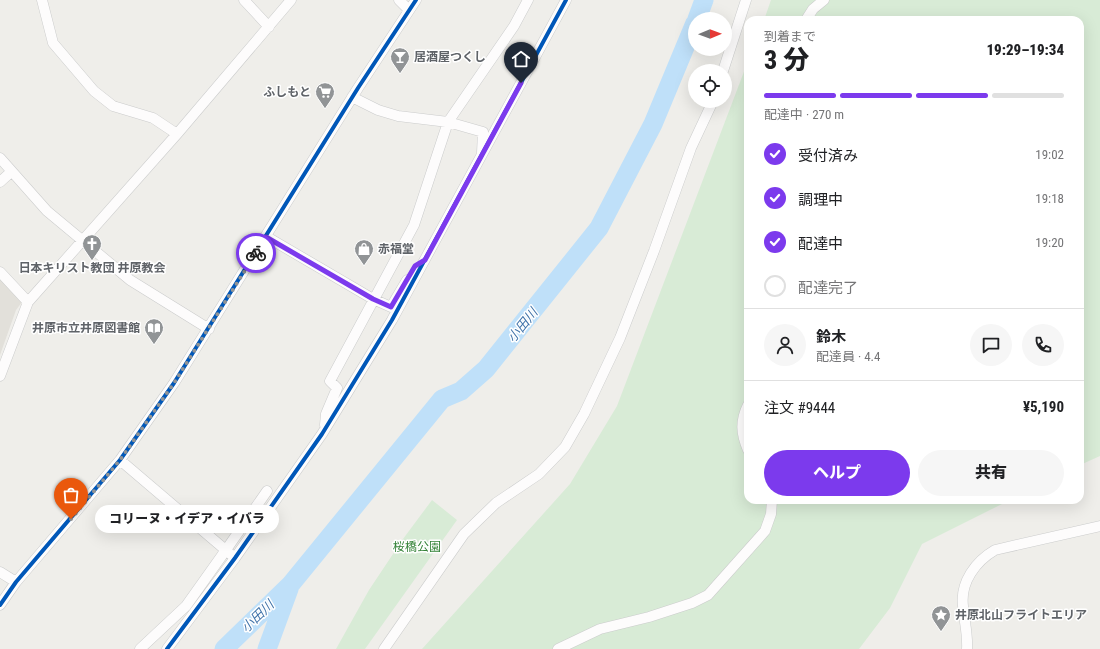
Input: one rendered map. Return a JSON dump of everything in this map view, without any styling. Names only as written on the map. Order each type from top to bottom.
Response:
[{"type":"street","points":[[42,0],[53,43],[94,91],[113,106],[153,118],[177,134]]},
{"type":"street","points":[[244,0],[269,27]]},
{"type":"street","points":[[0,376],[28,302],[177,134],[291,0]]},
{"type":"street","points":[[399,0],[410,10]]},
{"type":"street","points":[[0,605],[16,582],[120,460],[174,383],[352,97],[416,0]]},
{"type":"street","points":[[324,432],[326,414],[337,388],[330,381],[414,225],[448,122],[514,26],[528,0]]},
{"type":"street","points":[[170,648],[324,432],[392,320],[482,157],[566,0]]},
{"type":"street","points":[[725,64],[746,0]]},
{"type":"street","points":[[809,16],[813,9],[824,0]]},
{"type":"street","points":[[352,97],[378,110],[398,116],[448,122],[483,132],[482,157]]},
{"type":"street","points":[[384,649],[464,534],[496,503],[539,474],[565,447],[584,414],[620,338],[654,251],[691,148],[711,108]]},
{"type":"street","points":[[0,158],[47,211],[139,287],[209,329]]},
{"type":"street","points":[[0,182],[11,172]]},
{"type":"street","points":[[266,237],[373,299],[391,307],[415,266],[425,260]]},
{"type":"street","points":[[0,272],[28,302]]},
{"type":"street","points":[[744,413],[742,417],[742,437],[744,441]]},
{"type":"street","points":[[120,460],[235,558]]},
{"type":"street","points":[[140,649],[186,606],[267,491]]},
{"type":"street","points":[[558,649],[600,629],[649,618],[692,603],[708,595],[765,531],[771,514],[772,504]]},
{"type":"street","points":[[968,649],[968,639],[962,604],[963,590],[976,565],[985,556],[995,550],[1100,526]]},
{"type":"street","points":[[0,572],[16,582]]},
{"type":"shaded area","points":[[0,279],[22,302],[16,310],[0,355]]},
{"type":"green space","points":[[771,0],[1100,0],[1100,456],[1084,463],[1084,16],[765,16]]},
{"type":"green space","points":[[744,72],[744,504],[1002,504],[922,544],[890,608],[859,649],[422,649],[570,484],[617,406],[730,108],[732,108],[732,103]]},
{"type":"green space","name":"桜橋公園","points":[[432,500],[457,520],[365,649],[336,649],[369,590],[403,539]]},
{"type":"waterway","name":"小田川","points":[[700,12],[704,0]]},
{"type":"waterway","name":"小田川","points":[[224,649],[291,584],[442,399],[461,391],[486,369],[599,228],[653,124],[688,40]]},
{"type":"waterway","name":"小田川","points":[[267,649],[289,589]]},
{"type":"cycle path","points":[[0,605],[16,582],[120,460],[174,383],[358,88],[416,0]]},
{"type":"cycle path","points":[[167,649],[235,558],[322,434],[392,320],[566,0]]},
{"type":"way so far","points":[[71,519],[120,460],[174,383],[256,253]]},
{"type":"place","name":"居酒屋つくし","points":[[400,74]]},
{"type":"place","name":"ふしもと","points":[[325,109]]},
{"type":"place","name":"日本キリスト教団 井原教会","points":[[92,261]]},
{"type":"place","name":"赤福堂","points":[[364,266]]},
{"type":"place","name":"井原市立井原図書館","points":[[154,345]]},
{"type":"place","name":"コリーヌ・イデア・イバラ","points":[[71,519]]},
{"type":"place","name":"井原北山フライトエリア","points":[[941,632]]},
{"type":"route","points":[[256,253],[266,237],[373,299],[391,307],[415,266],[425,260],[521,83]]}]
